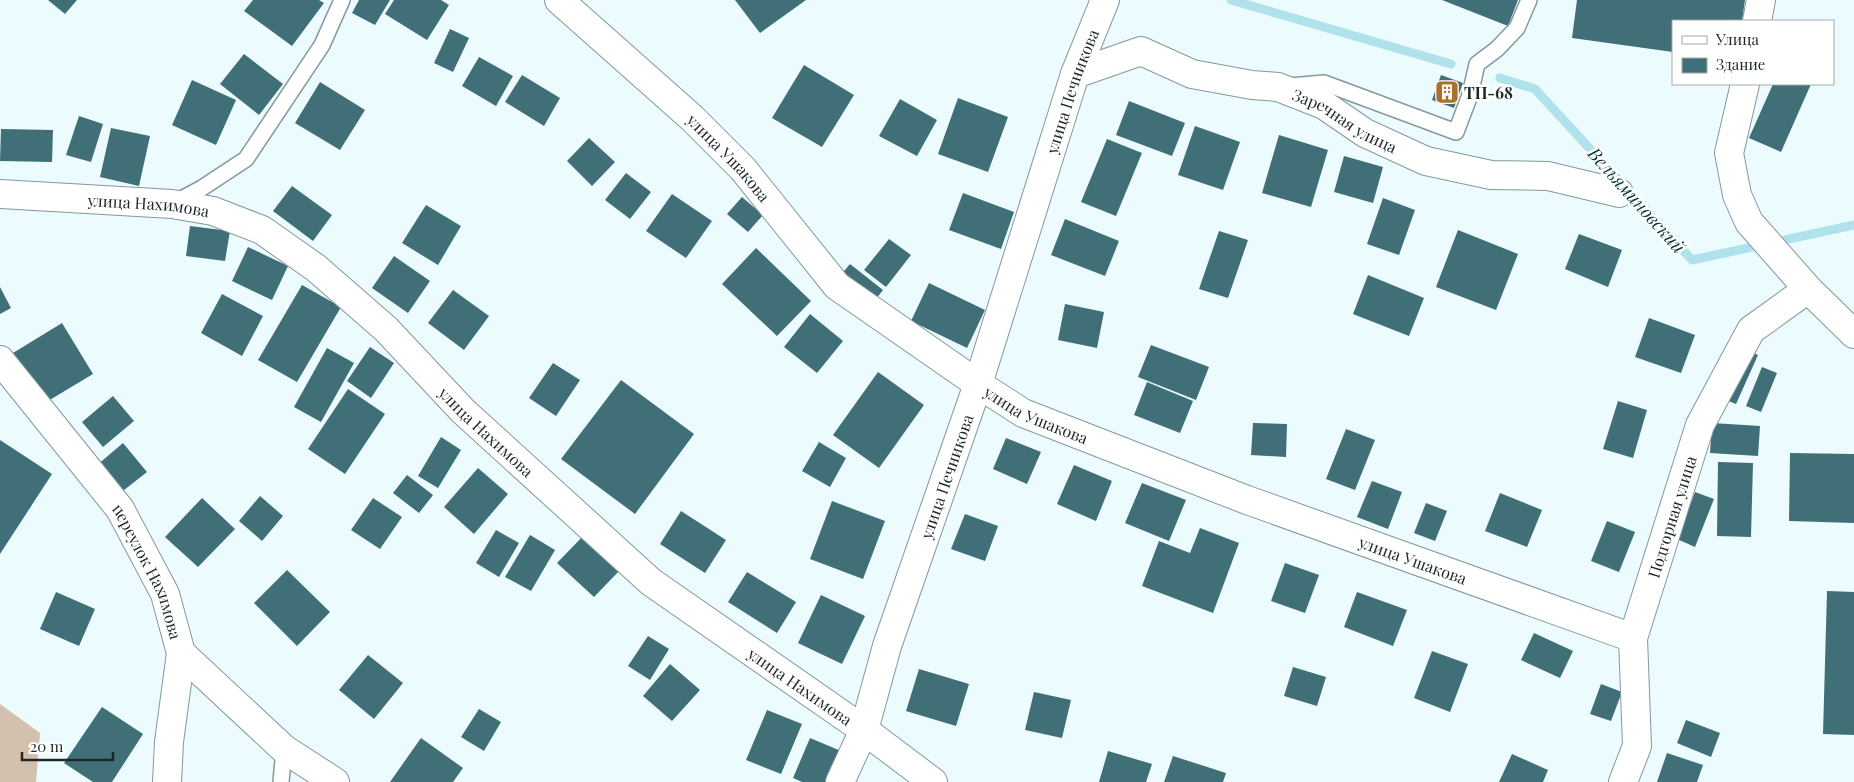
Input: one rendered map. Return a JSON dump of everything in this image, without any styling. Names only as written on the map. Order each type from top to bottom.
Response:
[{"type":"street","name":"улица Ушакова","points":[[559,0],[692,118],[743,169],[837,286],[1023,413],[1211,486],[1633,638]]},
{"type":"street","name":"улица Печникова","points":[[840,782],[864,730],[887,646],[978,384],[1075,74],[1105,0]]},
{"type":"street","points":[[1757,20],[1761,0]]},
{"type":"street","name":"Заречная улица","points":[[1075,74],[1141,50],[1192,74],[1252,85],[1278,87],[1324,106],[1365,133],[1426,161],[1491,175],[1548,176],[1619,193]]},
{"type":"street","points":[[1745,85],[1729,153],[1737,195],[1748,222],[1808,289],[1854,334]]},
{"type":"street","name":"улица Нахимова","points":[[0,194],[172,204],[213,211],[262,230],[316,268],[386,329],[463,411],[651,582],[864,730],[933,782]]},
{"type":"street","name":"Подгорная улица","points":[[1624,782],[1637,746],[1633,638],[1700,425],[1751,330],[1808,289]]},
{"type":"street","name":"переулок Нахимова","points":[[0,360],[120,509],[165,594],[181,653],[284,748],[335,782]]},
{"type":"street","points":[[167,782],[169,742],[181,653]]},
{"type":"lane","points":[[172,204],[202,188],[246,160],[322,45],[342,0]]},
{"type":"lane","points":[[1278,87],[1324,83],[1456,132],[1470,95],[1477,64],[1517,28],[1529,0]]},
{"type":"lane","points":[[281,782],[284,748]]},
{"type":"shaded area","points":[[0,704],[40,733],[36,782],[0,782]]},
{"type":"building","points":[[48,0],[77,0],[65,14]]},
{"type":"building","points":[[253,0],[319,0],[324,3],[292,46],[244,11]]},
{"type":"building","points":[[359,0],[390,0],[375,25],[352,13]]},
{"type":"building","points":[[394,0],[441,0],[449,5],[427,40],[385,14]]},
{"type":"building","points":[[735,0],[806,0],[760,33]]},
{"type":"building","points":[[1442,0],[1518,0],[1508,26]]},
{"type":"building","points":[[1577,0],[1745,0],[1742,20],[1672,20],[1672,52],[1572,38]]},
{"type":"building","points":[[450,29],[469,38],[453,72],[434,63]]},
{"type":"building","points":[[244,54],[283,84],[259,115],[220,84]]},
{"type":"building","points":[[479,57],[513,76],[496,106],[462,86]]},
{"type":"building","points":[[804,65],[854,95],[822,147],[772,118]]},
{"type":"building","points":[[522,75],[560,98],[544,126],[505,102]]},
{"type":"building","name":"ТП-68","points":[[1441,75],[1463,83],[1454,108],[1432,100]]},
{"type":"building","points":[[192,80],[236,100],[216,145],[172,125]]},
{"type":"building","points":[[320,82],[365,110],[340,150],[295,123]]},
{"type":"building","points":[[1773,85],[1811,85],[1781,152],[1749,138]]},
{"type":"building","points":[[958,98],[1008,117],[988,172],[938,154]]},
{"type":"building","points":[[900,99],[937,120],[917,156],[879,136]]},
{"type":"building","points":[[1129,101],[1185,123],[1172,156],[1116,135]]},
{"type":"building","points":[[79,116],[103,124],[91,162],[66,155]]},
{"type":"building","points":[[1195,126],[1240,142],[1223,190],[1178,175]]},
{"type":"building","points":[[111,128],[150,136],[139,186],[100,177]]},
{"type":"building","points":[[1,129],[53,130],[52,162],[0,161]]},
{"type":"building","points":[[1279,135],[1328,150],[1311,207],[1262,193]]},
{"type":"building","points":[[589,138],[615,162],[592,186],[567,161]]},
{"type":"building","points":[[1107,139],[1142,153],[1116,216],[1081,202]]},
{"type":"building","points":[[1344,156],[1383,167],[1373,203],[1334,192]]},
{"type":"building","points":[[626,173],[651,192],[630,219],[605,200]]},
{"type":"building","points":[[292,186],[332,215],[313,241],[273,211]]},
{"type":"building","points":[[963,193],[1014,212],[1001,249],[949,230]]},
{"type":"building","points":[[672,194],[712,221],[686,258],[646,231]]},
{"type":"building","points":[[742,197],[763,215],[748,232],[727,214]]},
{"type":"building","points":[[1383,198],[1415,210],[1399,255],[1367,244]]},
{"type":"building","points":[[426,205],[461,226],[438,265],[402,243]]},
{"type":"building","points":[[1065,219],[1119,241],[1105,276],[1051,255]]},
{"type":"building","points":[[190,226],[230,231],[225,261],[186,256]]},
{"type":"building","points":[[1458,230],[1518,254],[1496,310],[1436,287]]},
{"type":"building","points":[[1219,231],[1248,240],[1228,298],[1199,289]]},
{"type":"building","points":[[1579,234],[1622,250],[1608,287],[1565,269]]},
{"type":"building","points":[[889,239],[911,255],[886,287],[864,270]]},
{"type":"building","points":[[248,247],[288,266],[272,300],[232,281]]},
{"type":"building","points":[[756,248],[811,301],[777,336],[722,284]]},
{"type":"building","points":[[394,256],[430,281],[408,313],[372,288]]},
{"type":"building","points":[[850,264],[883,290],[873,303],[839,277]]},
{"type":"building","points":[[1368,275],[1424,298],[1409,336],[1353,314]]},
{"type":"building","points":[[929,283],[985,310],[967,348],[911,321]]},
{"type":"building","points":[[302,285],[341,307],[297,382],[258,360]]},
{"type":"building","points":[[0,287],[11,308],[0,314]]},
{"type":"building","points":[[453,290],[489,316],[464,350],[428,323]]},
{"type":"building","points":[[222,294],[263,316],[242,356],[201,333]]},
{"type":"building","points":[[1065,304],[1104,312],[1097,348],[1058,340]]},
{"type":"building","points":[[810,314],[843,341],[817,373],[784,347]]},
{"type":"building","points":[[1649,318],[1695,335],[1681,373],[1635,357]]},
{"type":"building","points":[[62,323],[93,374],[43,404],[13,353]]},
{"type":"building","points":[[1151,345],[1209,367],[1196,400],[1138,377]]},
{"type":"building","points":[[370,347],[394,363],[371,398],[347,381]]},
{"type":"building","points":[[327,348],[354,363],[321,422],[294,407]]},
{"type":"building","points":[[1743,348],[1758,355],[1736,404],[1721,398]]},
{"type":"building","points":[[553,363],[580,380],[556,416],[529,398]]},
{"type":"building","points":[[1762,367],[1777,373],[1761,412],[1746,406]]},
{"type":"building","points":[[878,372],[924,405],[879,468],[833,435]]},
{"type":"building","points":[[621,380],[694,434],[635,514],[561,459]]},
{"type":"building","points":[[1147,382],[1193,401],[1180,433],[1134,415]]},
{"type":"building","points":[[348,389],[385,414],[345,474],[308,449]]},
{"type":"building","points":[[113,396],[134,421],[103,447],[82,422]]},
{"type":"building","points":[[1618,401],[1647,410],[1633,458],[1603,449]]},
{"type":"building","points":[[1253,423],[1287,424],[1286,457],[1251,455]]},
{"type":"building","points":[[1712,423],[1760,426],[1758,456],[1710,453]]},
{"type":"building","points":[[1346,429],[1375,440],[1355,490],[1326,479]]},
{"type":"building","points":[[441,437],[461,450],[438,488],[418,476]]},
{"type":"building","points":[[1006,438],[1041,452],[1027,484],[993,469]]},
{"type":"building","points":[[0,440],[52,474],[0,554]]},
{"type":"building","points":[[819,442],[846,458],[830,487],[802,471]]},
{"type":"building","points":[[123,443],[147,472],[119,494],[96,466]]},
{"type":"building","points":[[1790,453],[1854,454],[1854,523],[1789,521]]},
{"type":"building","points":[[1718,462],[1753,463],[1751,537],[1717,536]]},
{"type":"building","points":[[1074,465],[1112,481],[1096,521],[1057,504]]},
{"type":"building","points":[[478,468],[508,494],[474,534],[444,507]]},
{"type":"building","points":[[407,475],[433,495],[419,513],[393,493]]},
{"type":"building","points":[[1372,481],[1402,492],[1388,529],[1357,517]]},
{"type":"building","points":[[1142,483],[1186,500],[1169,541],[1125,523]]},
{"type":"building","points":[[1695,492],[1714,499],[1695,547],[1677,539]]},
{"type":"building","points":[[1500,493],[1542,510],[1527,547],[1485,531]]},
{"type":"building","points":[[260,496],[283,516],[262,541],[239,521]]},
{"type":"building","points":[[202,498],[235,529],[198,567],[165,537]]},
{"type":"building","points":[[373,498],[402,517],[380,549],[351,530]]},
{"type":"building","points":[[832,501],[885,521],[863,579],[810,559]]},
{"type":"building","points":[[1426,503],[1447,511],[1435,541],[1414,533]]},
{"type":"building","points":[[681,511],[726,540],[705,573],[660,544]]},
{"type":"building","points":[[965,514],[998,526],[985,561],[951,549]]},
{"type":"building","points":[[1607,521],[1635,532],[1619,572],[1591,561]]},
{"type":"building","points":[[1200,528],[1239,543],[1213,613],[1142,586],[1159,541],[1190,553]]},
{"type":"building","points":[[496,530],[519,543],[499,577],[476,563]]},
{"type":"building","points":[[530,535],[555,550],[531,591],[505,577]]},
{"type":"building","points":[[584,535],[621,569],[594,597],[557,563]]},
{"type":"building","points":[[1285,563],[1319,575],[1305,613],[1271,601]]},
{"type":"building","points":[[287,570],[330,612],[297,646],[254,603]]},
{"type":"building","points":[[747,572],[796,602],[777,633],[728,602]]},
{"type":"building","points":[[1827,591],[1854,592],[1854,735],[1823,734]]},
{"type":"building","points":[[56,592],[95,609],[79,646],[40,629]]},
{"type":"building","points":[[1357,592],[1407,610],[1393,646],[1344,627]]},
{"type":"building","points":[[821,595],[865,616],[842,664],[798,643]]},
{"type":"building","points":[[1534,633],[1573,651],[1560,678],[1521,660]]},
{"type":"building","points":[[648,636],[669,649],[650,680],[628,666]]},
{"type":"building","points":[[1432,651],[1468,664],[1450,712],[1414,698]]},
{"type":"building","points":[[368,655],[403,683],[374,719],[339,690]]},
{"type":"building","points":[[670,664],[700,690],[672,721],[643,696]]},
{"type":"building","points":[[1293,667],[1326,677],[1317,706],[1284,696]]},
{"type":"building","points":[[919,669],[969,684],[956,726],[906,711]]},
{"type":"building","points":[[1601,684],[1622,692],[1611,721],[1590,714]]},
{"type":"building","points":[[1034,692],[1071,700],[1062,738],[1025,730]]},
{"type":"building","points":[[102,707],[143,734],[112,782],[93,782],[64,763]]},
{"type":"building","points":[[479,709],[501,722],[484,751],[461,737]]},
{"type":"building","points":[[767,710],[802,724],[781,774],[746,760]]},
{"type":"building","points":[[1686,720],[1720,733],[1711,757],[1677,743]]},
{"type":"building","points":[[421,738],[463,768],[453,782],[390,782]]},
{"type":"building","points":[[810,738],[841,751],[828,782],[802,782],[793,778]]},
{"type":"building","points":[[1108,751],[1152,764],[1146,782],[1099,782]]},
{"type":"building","points":[[1667,753],[1703,765],[1697,782],[1657,782]]},
{"type":"building","points":[[1512,754],[1548,770],[1543,782],[1499,782]]},
{"type":"building","points":[[1173,756],[1226,773],[1223,782],[1164,782]]},
{"type":"waterway","name":"Вельяминовский","points":[[1231,0],[1451,64]]},
{"type":"waterway","name":"Вельяминовский","points":[[1500,78],[1535,89],[1692,260],[1854,225]]},
{"type":"place","name":"ТП-68","points":[[1447,92]]}]
